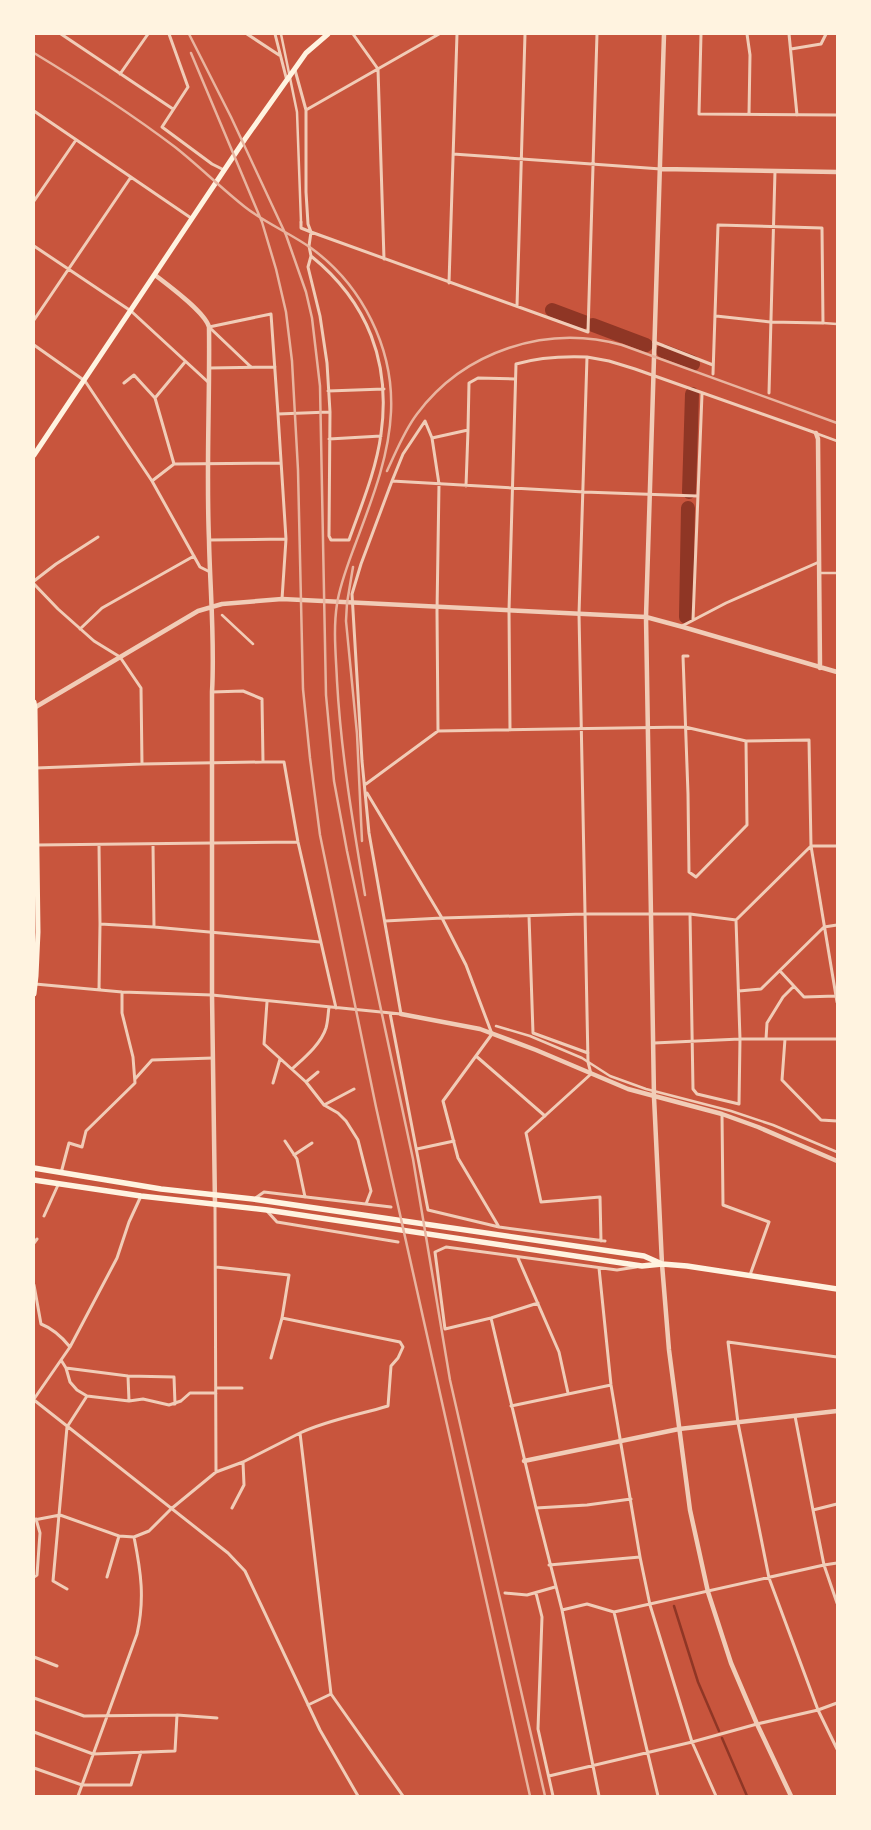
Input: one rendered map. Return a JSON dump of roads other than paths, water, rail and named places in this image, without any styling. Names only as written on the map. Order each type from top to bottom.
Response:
[{"type":"highway","points":[[34,1168],[161,1188],[253,1199],[644,1256],[662,1264]]},
{"type":"highway","points":[[34,1180],[141,1196],[267,1210],[642,1266],[662,1264],[750,1275],[837,1289]]},
{"type":"main road","points":[[34,455],[224,170],[306,53],[328,34]]},
{"type":"main road","points":[[34,706],[38,932],[34,994]]},
{"type":"street","points":[[61,34],[66,35],[173,109]]},
{"type":"street","points":[[120,74],[148,34]]},
{"type":"street","points":[[168,34],[188,87],[162,128],[212,164],[224,170]]},
{"type":"street","points":[[247,34],[279,55]]},
{"type":"street","points":[[275,34],[287,82]]},
{"type":"street","points":[[281,34],[297,112],[301,228],[588,332],[597,34]]},
{"type":"street","points":[[353,34],[378,69],[384,259]]},
{"type":"street","points":[[306,110],[439,34]]},
{"type":"street","points":[[449,283],[457,34]]},
{"type":"street","points":[[517,306],[525,34]]},
{"type":"street","points":[[664,34],[646,618],[654,1094],[662,1264],[669,1350],[690,1510],[708,1592],[731,1663],[756,1724],[791,1796]]},
{"type":"street","points":[[701,34],[698,114],[837,115]]},
{"type":"street","points":[[747,34],[750,55],[749,114]]},
{"type":"street","points":[[788,34],[797,115]]},
{"type":"street","points":[[791,49],[821,44],[826,34]]},
{"type":"street","points":[[295,70],[306,110],[306,192],[308,224],[311,232],[309,246],[311,256],[308,267],[320,316],[327,363],[330,412],[330,536],[331,540],[350,540],[368,486],[381,436],[384,389],[380,359],[368,325],[351,296],[328,269],[311,256]]},
{"type":"street","points":[[34,111],[191,218]]},
{"type":"street","points":[[34,201],[76,140]]},
{"type":"street","points":[[453,154],[661,169],[837,172]]},
{"type":"street","points":[[769,393],[776,171]]},
{"type":"street","points":[[34,320],[131,177]]},
{"type":"street","points":[[713,374],[718,225],[822,228],[824,323]]},
{"type":"street","points":[[34,246],[131,312],[208,382]]},
{"type":"street","points":[[155,275],[204,317],[209,327],[251,368]]},
{"type":"street","points":[[209,327],[271,314],[286,539],[282,599]]},
{"type":"street","points":[[716,316],[770,322],[837,324]]},
{"type":"street","points":[[209,327],[208,540],[213,652],[212,995],[216,1194],[216,1472]]},
{"type":"street","points":[[654,342],[713,365]]},
{"type":"street","points":[[34,345],[85,381],[152,481],[200,567],[210,572]]},
{"type":"street","points":[[510,730],[509,610],[516,364],[537,358],[560,356],[587,357],[610,361],[837,441]]},
{"type":"street","points":[[587,357],[579,614],[584,914],[588,1062],[591,1074]]},
{"type":"street","points":[[155,398],[185,362]]},
{"type":"street","points":[[209,368],[275,367]]},
{"type":"street","points":[[124,383],[134,375],[155,398],[174,464]]},
{"type":"street","points":[[466,486],[470,383],[478,378],[515,380]]},
{"type":"street","points":[[328,391],[384,389]]},
{"type":"street","points":[[693,620],[702,394]]},
{"type":"street","points":[[278,414],[330,412]]},
{"type":"street","points":[[400,1014],[370,833],[362,761],[353,603],[354,582],[392,481],[404,454],[425,421],[432,438],[439,484],[437,606],[438,731]]},
{"type":"street","points":[[432,438],[468,430]]},
{"type":"street","points":[[816,434],[818,439],[820,668]]},
{"type":"street","points":[[329,438],[381,436]]},
{"type":"street","points":[[152,481],[174,464],[281,463]]},
{"type":"street","points":[[392,481],[584,492],[697,496]]},
{"type":"street","points":[[98,537],[56,564],[34,583],[80,629],[120,657],[141,688],[142,764]]},
{"type":"street","points":[[208,540],[286,539]]},
{"type":"street","points":[[80,629],[102,608],[194,556]]},
{"type":"street","points":[[681,626],[726,603],[819,562]]},
{"type":"street","points":[[820,573],[837,573]]},
{"type":"street","points":[[34,706],[198,611],[222,604],[282,599],[646,618],[681,626],[837,672]]},
{"type":"street","points":[[222,615],[253,644]]},
{"type":"street","points":[[688,656],[683,656],[689,872],[696,877],[747,825],[746,741]]},
{"type":"street","points":[[212,692],[243,691],[262,699],[263,762]]},
{"type":"street","points":[[366,784],[438,731],[685,727],[746,741],[808,740],[811,846],[837,1002]]},
{"type":"street","points":[[36,768],[212,762],[284,762],[298,842],[336,1008]]},
{"type":"street","points":[[366,792],[442,918],[466,965],[492,1034]]},
{"type":"street","points":[[36,845],[298,842]]},
{"type":"street","points":[[153,844],[154,927]]},
{"type":"street","points":[[99,845],[99,990]]},
{"type":"street","points":[[690,914],[693,1089],[697,1094],[739,1104],[740,1039],[736,920],[811,846],[837,846]]},
{"type":"street","points":[[385,921],[584,914],[690,914],[736,920]]},
{"type":"street","points":[[529,916],[533,1033],[588,1053]]},
{"type":"street","points":[[100,924],[320,942]]},
{"type":"street","points":[[739,991],[761,989],[824,927],[837,925]]},
{"type":"street","points":[[780,971],[804,996],[836,996]]},
{"type":"street","points":[[35,984],[122,992],[212,995],[400,1014],[480,1029],[536,1050],[628,1089],[731,1111],[772,1125],[837,1152]]},
{"type":"street","points":[[766,1039],[767,1023],[783,997],[794,986]]},
{"type":"street","points":[[122,992],[122,1013],[133,1056],[135,1080]]},
{"type":"street","points":[[267,1002],[264,1044],[306,1082],[324,1105],[338,1113],[346,1121],[358,1140],[371,1191],[366,1204]]},
{"type":"street","points":[[292,1069],[304,1058],[322,1035],[326,1027],[329,1007]]},
{"type":"street","points":[[390,1013],[428,1210],[500,1227],[603,1241],[600,1197],[541,1202],[526,1133],[591,1074]]},
{"type":"street","points":[[496,1026],[530,1036],[588,1062],[610,1076],[654,1094],[758,1126],[837,1160]]},
{"type":"street","points":[[492,1034],[443,1101],[458,1158],[500,1227]]},
{"type":"street","points":[[785,1038],[782,1080],[821,1120],[837,1121]]},
{"type":"street","points":[[654,1042],[837,1038]]},
{"type":"street","points":[[476,1056],[545,1116]]},
{"type":"street","points":[[61,1173],[68,1143],[82,1147],[86,1131],[135,1082],[152,1060],[213,1058]]},
{"type":"street","points":[[273,1083],[280,1059]]},
{"type":"street","points":[[306,1082],[318,1072]]},
{"type":"street","points":[[324,1105],[354,1089]]},
{"type":"street","points":[[722,1114],[723,1205],[769,1222],[750,1275]]},
{"type":"street","points":[[284,1141],[297,1159],[306,1197]]},
{"type":"street","points":[[417,1149],[454,1141]]},
{"type":"street","points":[[294,1155],[312,1143]]},
{"type":"street","points":[[44,1216],[59,1183]]},
{"type":"street","points":[[253,1199],[264,1192],[391,1207]]},
{"type":"street","points":[[141,1196],[129,1222],[117,1258],[70,1347],[34,1400],[228,1553],[245,1571],[320,1730],[358,1796]]},
{"type":"street","points":[[267,1210],[277,1222],[398,1242]]},
{"type":"street","points":[[34,1243],[37,1239]]},
{"type":"street","points":[[538,1303],[491,1318],[445,1329],[435,1252],[446,1247],[617,1270],[642,1266]]},
{"type":"street","points":[[518,1258],[559,1352],[568,1393]]},
{"type":"street","points":[[216,1267],[289,1275],[282,1318],[271,1358]]},
{"type":"street","points":[[599,1268],[611,1385],[650,1605],[692,1742],[716,1796]]},
{"type":"street","points":[[34,1285],[41,1324]]},
{"type":"street","points":[[34,1577],[37,1576],[40,1533],[35,1519],[60,1515],[119,1536],[134,1537],[149,1531],[171,1509],[216,1472],[243,1462],[321,1424],[388,1406],[391,1366],[398,1358],[403,1346],[400,1342],[282,1318]]},
{"type":"street","points":[[491,1318],[524,1461],[562,1610],[599,1796]]},
{"type":"street","points":[[34,1324],[41,1324],[50,1328],[62,1336],[70,1347]]},
{"type":"street","points":[[837,1356],[728,1342],[738,1423],[769,1578],[818,1710],[837,1748]]},
{"type":"street","points":[[61,1360],[66,1368],[70,1382],[77,1390],[87,1396],[143,1400],[169,1405],[175,1404],[190,1393],[216,1394]]},
{"type":"street","points":[[66,1368],[128,1376],[174,1377],[175,1404]]},
{"type":"street","points":[[128,1376],[129,1400]]},
{"type":"street","points":[[511,1406],[611,1385]]},
{"type":"street","points":[[216,1388],[242,1388]]},
{"type":"street","points":[[67,1590],[53,1581],[67,1427],[87,1396]]},
{"type":"street","points":[[524,1461],[679,1429],[837,1411]]},
{"type":"street","points":[[795,1416],[824,1565],[837,1603]]},
{"type":"street","points":[[300,1433],[331,1694],[403,1796]]},
{"type":"street","points":[[232,1508],[244,1486],[243,1462]]},
{"type":"street","points":[[536,1508],[587,1505],[631,1498]]},
{"type":"street","points":[[813,1510],[837,1504]]},
{"type":"street","points":[[107,1577],[119,1536]]},
{"type":"street","points":[[78,1796],[137,1634],[141,1615],[142,1579],[134,1537]]},
{"type":"street","points":[[550,1565],[640,1557]]},
{"type":"street","points":[[562,1610],[587,1604],[614,1612],[837,1562]]},
{"type":"street","points":[[505,1593],[527,1596],[556,1587]]},
{"type":"street","points":[[536,1593],[542,1617],[538,1729],[553,1796]]},
{"type":"street","points":[[614,1612],[658,1796]]},
{"type":"street","points":[[34,1657],[57,1666]]},
{"type":"street","points":[[308,1705],[331,1694]]},
{"type":"street","points":[[34,1698],[84,1716],[217,1718]]},
{"type":"street","points":[[549,1776],[692,1742],[756,1724],[818,1710],[837,1703]]},
{"type":"street","points":[[34,1732],[93,1754],[175,1751],[177,1716]]},
{"type":"street","points":[[34,1768],[82,1786],[131,1785],[141,1752]]},
{"type":"waterway","points":[[552,310],[584,322]]},
{"type":"waterway","points":[[593,325],[646,345]]},
{"type":"waterway","points":[[663,351],[693,364]]},
{"type":"waterway","points":[[689,492],[692,394]]},
{"type":"waterway","points":[[686,617],[688,508]]},
{"type":"waterway","points":[[674,1606],[698,1682],[719,1731]]},
{"type":"waterway","points":[[722,1738],[747,1796]]},
{"type":"railway","points":[[189,34],[231,117],[286,235],[306,292],[312,318],[320,386],[326,695],[334,781],[347,851],[413,1159],[450,1380],[545,1796]]},
{"type":"railway","points":[[34,53],[141,122],[184,154],[245,207],[311,248],[329,263],[360,299],[380,342],[391,388],[390,429],[378,480],[342,582],[335,623],[341,735],[365,895]]},
{"type":"railway","points":[[191,53],[262,222],[286,312],[292,361],[298,470],[303,689],[320,835],[376,1107],[530,1796]]},
{"type":"railway","points":[[387,471],[412,421],[436,392],[458,374],[482,359],[509,348],[536,341],[565,338],[593,339],[622,345],[837,423]]},
{"type":"railway","points":[[353,567],[346,621],[357,734],[362,841]]}]
